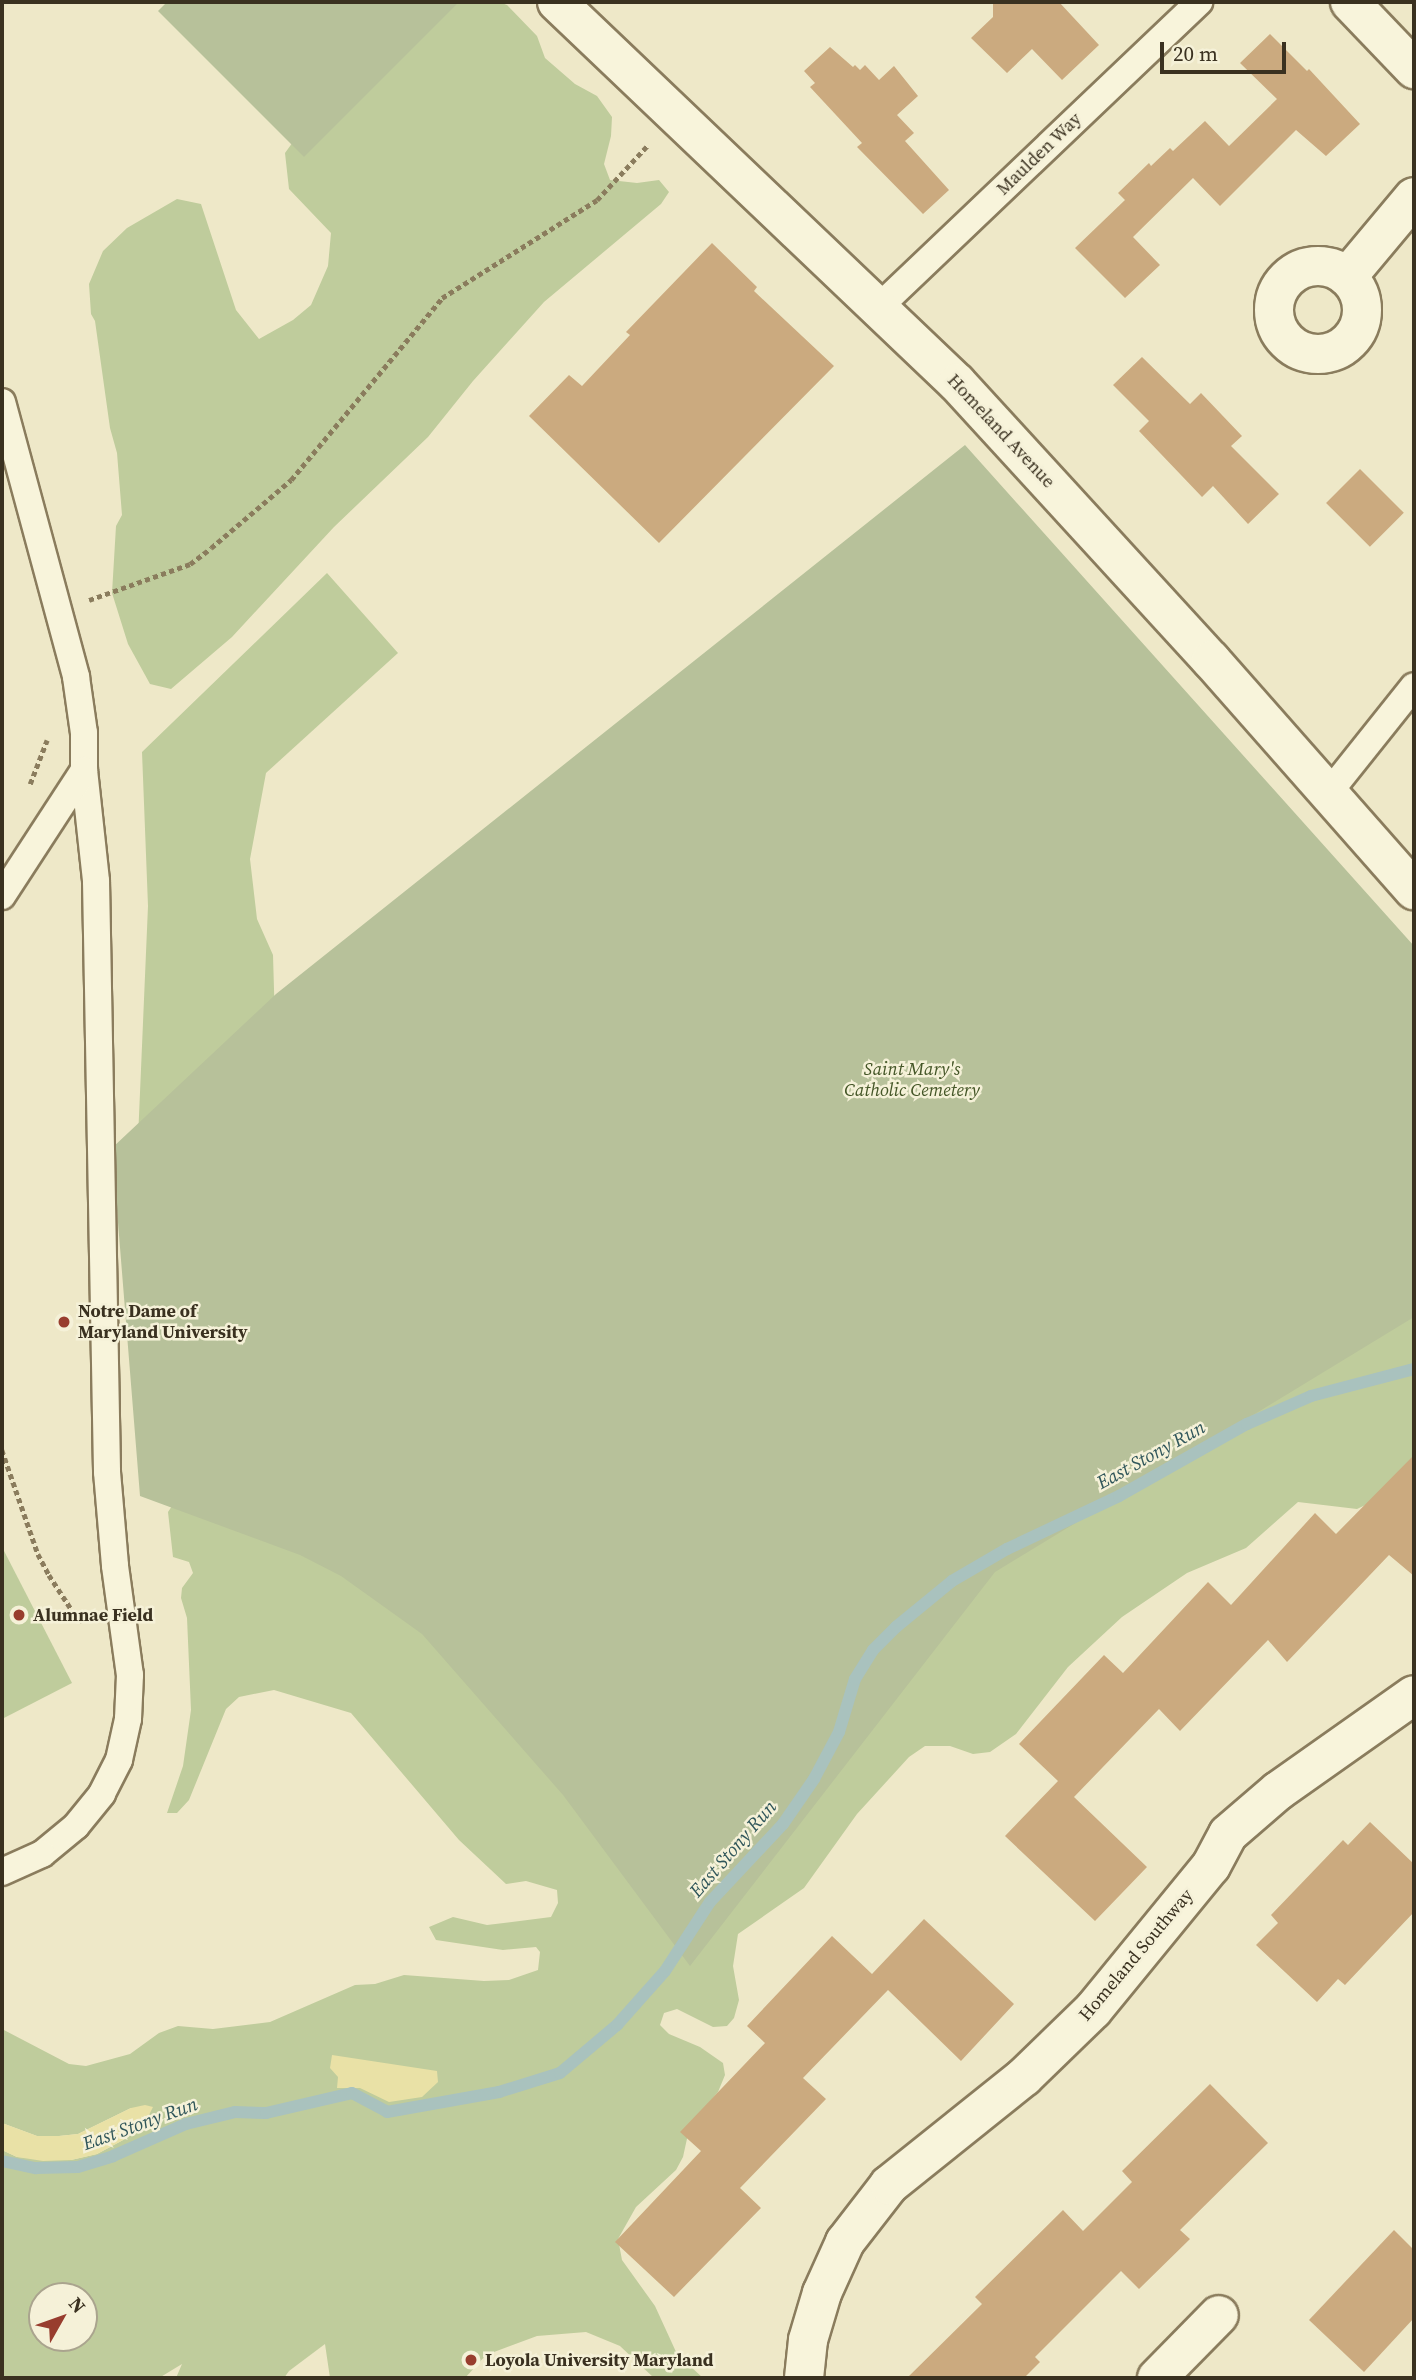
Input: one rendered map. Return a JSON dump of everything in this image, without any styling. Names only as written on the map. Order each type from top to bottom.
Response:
[{"type":"street","name":"Homeland Avenue","points":[[557,2],[880,306],[1066,501],[1414,890]]},
{"type":"street","points":[[1350,2],[1414,69]]},
{"type":"street","points":[[1347,277],[1414,197]]},
{"type":"street","name":"Homeland Southway","points":[[804,2378],[808,2340],[822,2292],[845,2242],[889,2185],[1024,2077],[1093,2010],[1212,1866],[1228,1834],[1279,1791],[1414,1695]]},
{"type":"street","points":[[1157,2378],[1219,2315]]},
{"type":"lane","name":"Maulden Way","points":[[880,306],[1199,2]]},
{"type":"lane","points":[[2,402],[81,698],[84,770],[96,881],[107,1472],[115,1566],[130,1675],[128,1719],[119,1760],[102,1794],[76,1826],[42,1854],[2,1872]]},
{"type":"lane","points":[[1327,795],[1414,686]]},
{"type":"lane","points":[[2,896],[84,770]]},
{"type":"path","points":[[59,612],[190,564],[211,548],[291,480],[442,298],[597,200],[678,114]]},
{"type":"path","points":[[27,791],[49,734]]},
{"type":"path","points":[[2,1450],[38,1554],[79,1621]]},
{"type":"green space","points":[[167,2],[459,2],[304,157],[158,11]]},
{"type":"green space","points":[[384,2],[499,2],[507,5],[537,36],[545,58],[575,84],[597,96],[612,117],[611,136],[604,164],[610,180],[637,183],[659,180],[669,192],[661,204],[544,302],[473,381],[428,437],[334,527],[232,637],[171,689],[150,684],[128,644],[112,593],[116,526],[122,515],[117,453],[110,428],[95,321],[91,314],[89,284],[103,251],[127,228],[177,199],[201,204],[236,310],[259,339],[293,320],[311,305],[328,266],[331,233],[289,189],[285,153]]},
{"type":"green space","name":"Saint Mary's Catholic Cemetery","points":[[965,445],[1414,946],[1414,1317],[995,1572],[690,1966],[563,1795],[422,1634],[341,1576],[300,1555],[140,1496],[112,1148],[276,994]]},
{"type":"green space","points":[[327,573],[398,653],[266,773],[250,859],[257,919],[273,955],[275,1023],[1414,1252],[1414,1460],[1378,1499],[1357,1509],[1298,1502],[1246,1548],[1187,1573],[1122,1617],[1068,1667],[1016,1734],[990,1752],[973,1754],[950,1746],[925,1746],[909,1757],[857,1814],[804,1888],[738,1934],[733,1966],[739,2000],[734,2018],[727,2026],[713,2027],[677,2009],[664,2013],[660,2025],[669,2034],[700,2047],[723,2063],[725,2075],[718,2092],[690,2125],[683,2157],[676,2170],[636,2207],[618,2239],[622,2260],[655,2306],[677,2354],[703,2378],[654,2378],[620,2346],[586,2332],[537,2336],[486,2355],[465,2378],[330,2378],[325,2344],[289,2371],[284,2378],[176,2378],[182,2364],[159,2378],[2,2378],[2,2150],[17,2157],[71,2160],[97,2154],[125,2139],[131,2108],[78,2134],[37,2136],[2,2123],[2,2029],[69,2064],[86,2066],[130,2054],[159,2033],[178,2026],[213,2029],[270,2022],[355,1985],[375,1984],[404,1975],[484,1981],[509,1980],[538,1970],[540,1952],[536,1947],[503,1950],[436,1940],[429,1927],[453,1917],[487,1925],[551,1917],[558,1903],[557,1890],[526,1881],[506,1884],[459,1840],[351,1713],[274,1690],[239,1697],[226,1709],[189,1800],[177,1813],[167,1813],[183,1766],[191,1710],[187,1618],[181,1598],[182,1588],[193,1573],[189,1562],[173,1557],[168,1512],[174,1503],[138,1139],[148,906],[142,752]]},
{"type":"green space","name":"Alumnae Field","points":[[2,1547],[72,1683],[2,1719]]},
{"type":"sand","points":[[332,2055],[437,2071],[438,2082],[422,2097],[389,2102],[360,2088],[337,2088],[338,2077],[330,2068]]},
{"type":"sand","points":[[145,2105],[153,2107],[146,2121],[125,2139],[97,2154],[71,2160],[43,2161],[17,2157],[2,2150],[2,2123],[37,2136],[78,2134],[131,2108]]},
{"type":"building","points":[[993,2],[1059,2],[1099,45],[1062,80],[1032,49],[1007,73],[971,38],[993,17]]},
{"type":"building","points":[[1270,34],[1307,71],[1309,69],[1360,124],[1326,156],[1296,130],[1220,206],[1193,178],[1133,237],[1160,265],[1125,298],[1075,248],[1125,200],[1118,193],[1149,163],[1151,166],[1170,148],[1173,151],[1205,121],[1229,146],[1277,99],[1240,63]]},
{"type":"building","points":[[830,47],[853,67],[855,65],[860,70],[865,65],[879,80],[894,66],[918,96],[897,115],[914,133],[905,141],[949,190],[923,214],[857,147],[862,143],[810,87],[815,83],[804,71]]},
{"type":"building","points":[[712,243],[757,287],[754,291],[834,366],[659,543],[529,416],[569,375],[582,386],[630,335],[626,332]]},
{"type":"building","points":[[1142,357],[1190,404],[1201,393],[1242,436],[1231,446],[1279,494],[1248,524],[1213,486],[1202,497],[1139,431],[1149,421],[1113,385]]},
{"type":"building","points":[[1360,469],[1404,513],[1370,547],[1326,503]]},
{"type":"building","points":[[1414,1455],[1414,1576],[1389,1555],[1287,1662],[1268,1640],[1180,1731],[1159,1709],[1074,1797],[1147,1867],[1095,1921],[1005,1836],[1058,1781],[1019,1744],[1104,1655],[1123,1673],[1208,1582],[1231,1605],[1315,1513],[1336,1534]]},
{"type":"building","points":[[1370,1822],[1414,1864],[1414,1912],[1345,1985],[1338,1979],[1317,2002],[1256,1945],[1278,1923],[1271,1915],[1343,1840],[1348,1845]]},
{"type":"building","points":[[924,1919],[1014,2004],[961,2061],[888,1990],[803,2078],[826,2099],[740,2188],[761,2208],[674,2297],[615,2242],[701,2151],[680,2132],[765,2043],[747,2026],[832,1936],[872,1974]]},
{"type":"building","points":[[1210,2084],[1268,2143],[1180,2230],[1190,2239],[1139,2289],[1121,2271],[1035,2357],[1040,2362],[1024,2378],[907,2378],[982,2304],[975,2297],[1063,2210],[1083,2231],[1132,2182],[1122,2171]]},
{"type":"building","points":[[1394,2230],[1414,2250],[1414,2318],[1364,2372],[1309,2320]]},
{"type":"waterway","name":"East Stony Run","points":[[2,2161],[36,2168],[78,2167],[113,2156],[186,2124],[235,2112],[266,2113],[352,2093],[387,2112],[499,2092],[560,2073],[617,2025],[665,1971],[710,1902],[783,1824],[814,1779],[839,1732],[855,1679],[873,1650],[896,1627],[952,1581],[1007,1549],[1119,1496],[1247,1424],[1311,1396],[1414,1369]]},
{"type":"place","name":"Notre Dame of Maryland University","points":[[64,1322]]},
{"type":"place","name":"Alumnae Field","points":[[19,1615]]},
{"type":"place","name":"Loyola University Maryland","points":[[471,2360]]}]
